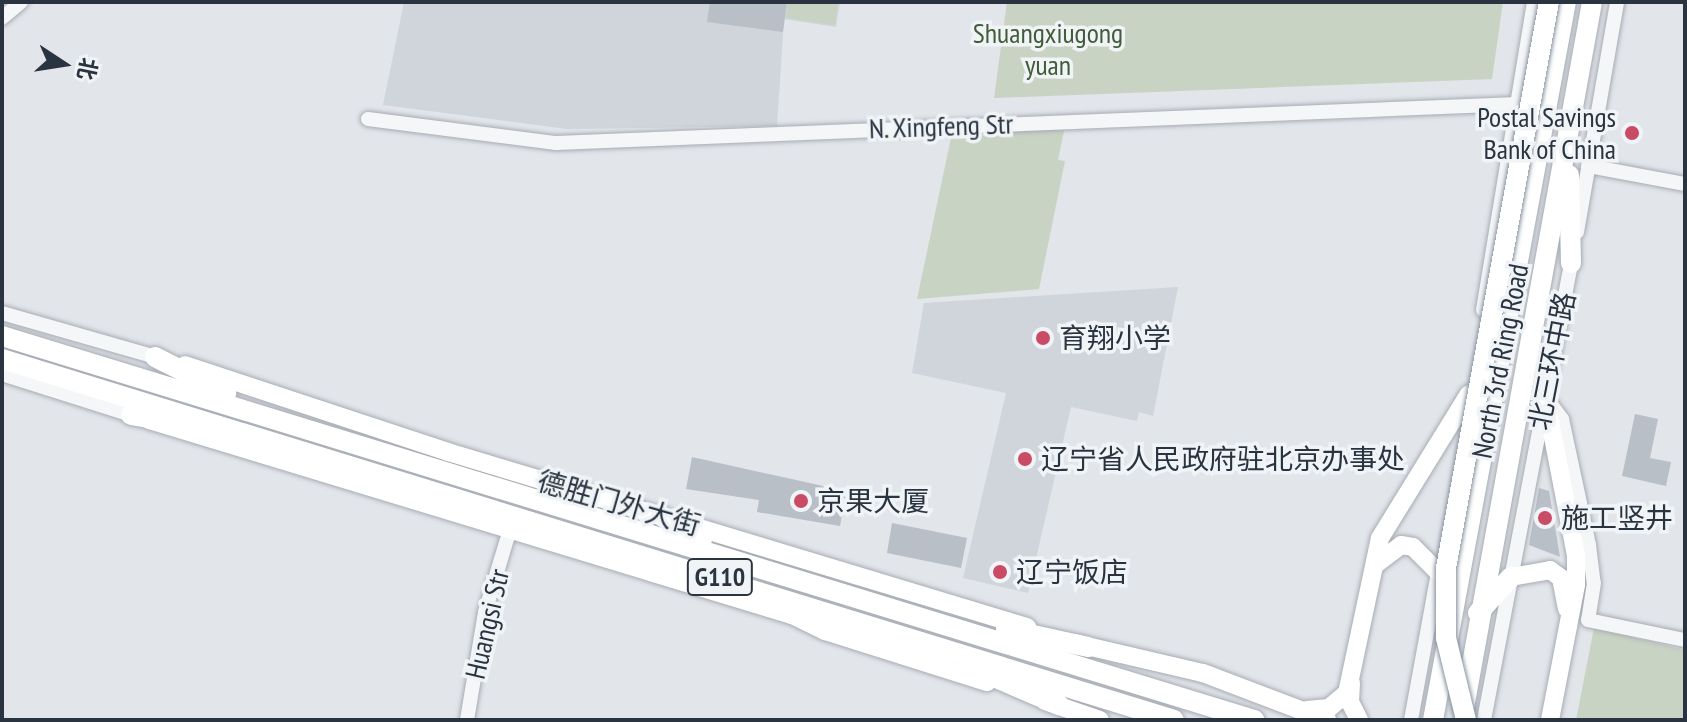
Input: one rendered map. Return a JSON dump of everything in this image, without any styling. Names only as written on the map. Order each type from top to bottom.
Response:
[{"type":"highway","points":[[1464,720],[1446,638],[1448,554],[1549,2]]},
{"type":"highway","name":"North 3rd Ring Road","points":[[1433,720],[1566,2]]},
{"type":"highway","name":"North 3rd Ring Road","points":[[1464,720],[1478,613],[1592,2]]},
{"type":"highway","points":[[1568,136],[1571,263]]},
{"type":"highway","points":[[1494,242],[1538,156]]},
{"type":"highway","name":"德胜门外大街","points":[[2,336],[863,596],[1254,720]]},
{"type":"highway","points":[[155,357],[269,415]]},
{"type":"highway","name":"德胜门外大街","points":[[2,359],[858,618],[1174,720]]},
{"type":"highway","points":[[131,415],[265,440]]},
{"type":"highway","points":[[663,517],[737,558]]},
{"type":"highway","points":[[1438,572],[1452,615]]},
{"type":"highway","points":[[1478,613],[1511,577]]},
{"type":"highway","points":[[863,596],[1088,647]]},
{"type":"highway","points":[[858,618],[1059,705]]},
{"type":"main road","name":"德胜门外大街","points":[[155,357],[1088,647],[1203,673],[1327,720]]},
{"type":"main road","points":[[1359,720],[1350,702],[1352,680],[1376,564],[1391,514],[1469,394]]},
{"type":"main road","points":[[1545,396],[1576,555],[1567,632],[1550,720]]},
{"type":"main road","name":"德胜门外大街","points":[[131,415],[315,475],[510,529],[1100,720]]},
{"type":"main road","points":[[1376,564],[1401,545],[1413,547],[1438,572]]},
{"type":"main road","points":[[1511,577],[1538,568],[1561,578],[1567,632]]},
{"type":"main road","points":[[1300,710],[1341,701],[1352,680]]},
{"type":"street","points":[[2,18],[21,2]]},
{"type":"street","points":[[1411,720],[1534,2]]},
{"type":"street","name":"北三环中路","points":[[1484,720],[1617,2]]},
{"type":"street","name":"N. Xingfeng Str","points":[[368,119],[556,143],[1517,104]]},
{"type":"street","points":[[1588,166],[1685,184]]},
{"type":"street","name":"德胜门外大街","points":[[2,313],[155,357]]},
{"type":"street","name":"德胜门外大街","points":[[2,374],[131,415]]},
{"type":"street","points":[[1545,396],[1562,419],[1589,545],[1594,583],[1588,620],[1685,640]]},
{"type":"street","name":"Huangsi Str","points":[[467,720],[485,612],[510,529]]},
{"type":"shaded area","points":[[404,2],[840,2],[836,27],[784,19],[777,126],[567,129],[383,105]]},
{"type":"shaded area","name":"育翔小学","points":[[1178,287],[1153,416],[1139,412],[1137,421],[1071,407],[1028,593],[963,578],[1006,393],[912,373],[924,303]]},
{"type":"green space","points":[[788,2],[838,2],[835,25],[786,18]]},
{"type":"green space","name":"Shuangxiugong yuan","points":[[1007,2],[1503,2],[1492,79],[994,98]]},
{"type":"green space","points":[[1065,126],[1058,160],[1065,161],[1039,289],[917,299],[952,133]]},
{"type":"green space","points":[[1594,628],[1685,650],[1685,720],[1576,720]]},
{"type":"building","points":[[710,2],[787,2],[783,32],[707,22]]},
{"type":"building","points":[[1635,414],[1658,419],[1650,458],[1671,462],[1666,486],[1622,476]]},
{"type":"building","points":[[692,457],[846,491],[840,526],[757,512],[759,500],[686,489]]},
{"type":"building","name":"施工竖井","points":[[1539,488],[1549,491],[1560,557],[1529,545]]},
{"type":"building","points":[[892,523],[967,538],[961,568],[887,553]]},
{"type":"place","name":"Postal Savings Bank of China","points":[[1632,133]]},
{"type":"place","name":"育翔小学","points":[[1043,338]]},
{"type":"place","name":"辽宁省人民政府驻北京办事处","points":[[1025,459]]},
{"type":"place","name":"京果大厦","points":[[801,501]]},
{"type":"place","name":"施工竖井","points":[[1545,518]]},
{"type":"place","name":"辽宁饭店","points":[[1000,572]]}]
